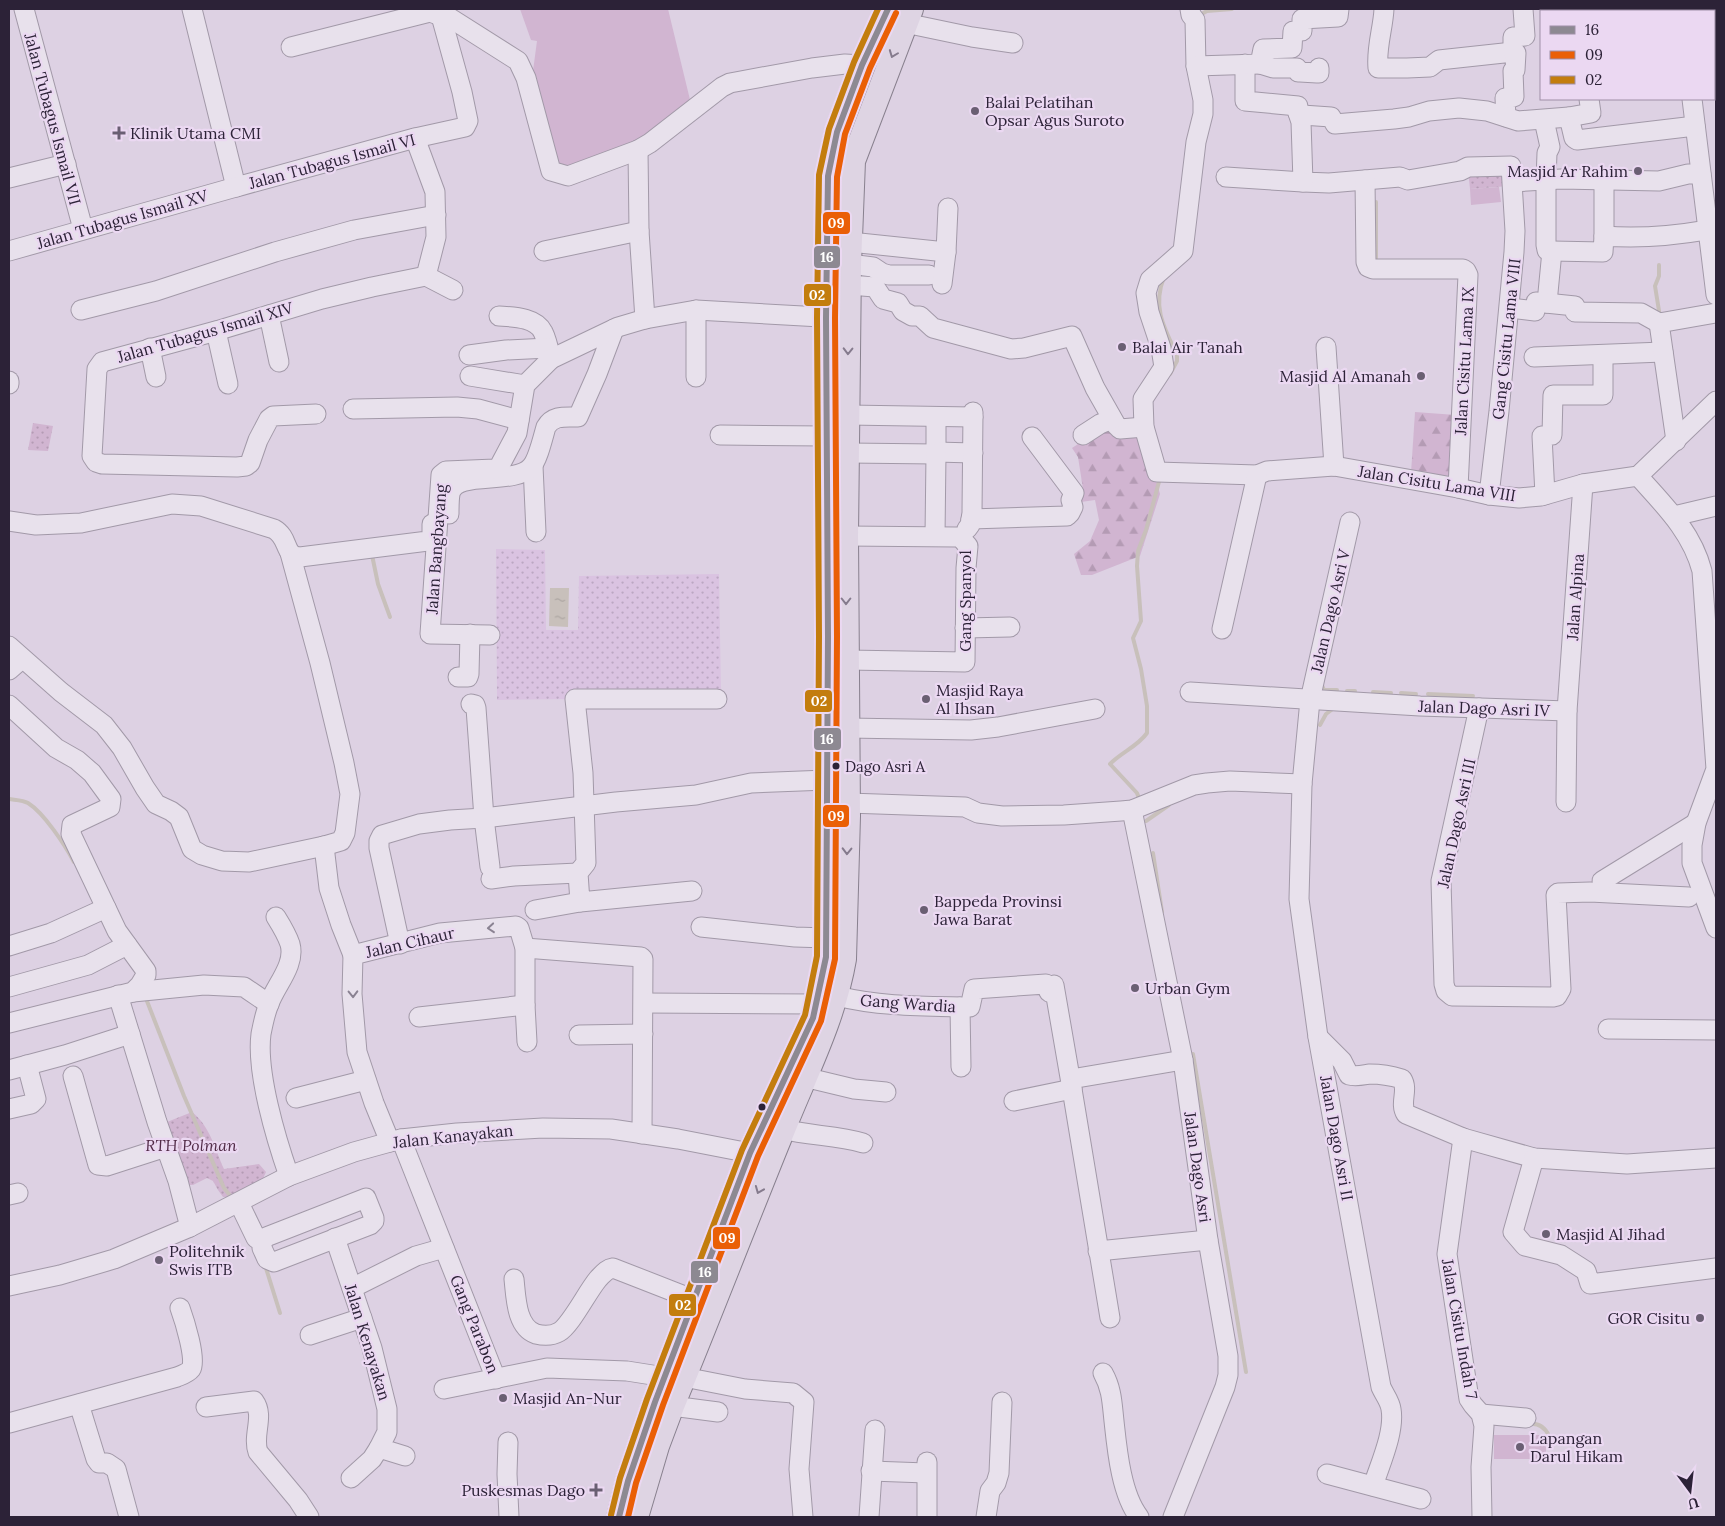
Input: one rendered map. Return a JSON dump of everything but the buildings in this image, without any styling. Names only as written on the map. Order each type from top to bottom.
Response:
[{"type":"main road","points":[[833,951],[827,780],[837,570],[846,536],[848,415],[837,318],[828,176],[837,132],[862,65],[901,13]]},
{"type":"main road","points":[[674,1377],[695,1300],[760,1158],[783,1129],[828,1023],[827,1000],[848,810],[847,660],[837,570],[826,436],[837,318],[849,264],[853,161],[901,13]]},
{"type":"main road","points":[[828,176],[852,180]]},
{"type":"main road","points":[[619,1517],[628,1481],[664,1404],[813,1018],[827,1000]]},
{"type":"main road","points":[[636,1517],[657,1446],[664,1404]]},
{"type":"street","name":"Jalan Tubagus Ismail VII","points":[[24,9],[83,229]]},
{"type":"street","name":"Jalan Tubagus Ismail VI","points":[[192,9],[236,187],[414,138],[466,127],[468,124],[462,92],[440,13]]},
{"type":"street","points":[[849,264],[875,287],[883,299],[898,304],[912,316],[924,318],[933,328],[1011,349],[1024,348],[1072,336],[1095,388],[1112,420],[1120,428],[1144,427],[1143,399],[1164,367],[1161,348],[1149,312],[1146,292],[1150,280],[1183,251],[1196,142],[1203,114],[1204,100],[1196,66],[1195,20],[1191,15],[1190,9]]},
{"type":"street","points":[[1303,182],[1301,122],[1298,106],[1296,104],[1246,101],[1252,64],[1263,49],[1292,48],[1293,31],[1302,31],[1302,14],[1338,17],[1339,9]]},
{"type":"street","points":[[1384,9],[1383,24],[1378,40],[1378,68],[1430,66],[1439,60],[1514,52]]},
{"type":"street","points":[[1506,117],[1505,98],[1514,96],[1513,71],[1515,70],[1516,53],[1514,52],[1513,37],[1525,36],[1523,9]]},
{"type":"street","points":[[291,47],[430,12],[440,13],[518,61],[526,78],[551,171],[568,176],[638,150],[660,137],[722,87],[730,83],[812,68],[846,64],[862,65]]},
{"type":"street","points":[[901,13],[972,37],[1013,43]]},
{"type":"street","points":[[1196,66],[1252,64],[1273,68],[1296,68],[1298,72],[1317,73],[1319,68]]},
{"type":"street","points":[[1298,113],[1302,115],[1332,117],[1335,124],[1394,119],[1429,111],[1459,108],[1487,112],[1518,121],[1544,120],[1592,113],[1589,100]]},
{"type":"street","points":[[1692,100],[1716,295]]},
{"type":"street","points":[[1569,117],[1574,138],[1577,140],[1695,126]]},
{"type":"street","points":[[1544,120],[1550,147],[1547,154],[1546,180],[1547,250],[1552,251],[1630,238],[1658,237],[1707,230]]},
{"type":"street","points":[[414,138],[435,192],[436,237],[426,276],[453,290]]},
{"type":"street","points":[[638,150],[645,319]]},
{"type":"street","points":[[9,178],[66,164]]},
{"type":"street","points":[[1226,177],[1329,183],[1400,178],[1408,180],[1460,171],[1468,167],[1510,165],[1513,182],[1561,179],[1658,181],[1688,174],[1701,174]]},
{"type":"street","name":"Jalan Cisitu Lama IX","points":[[1365,180],[1366,262],[1368,267],[1373,269],[1463,268],[1468,275],[1458,488]]},
{"type":"street","points":[[1603,244],[1604,181]]},
{"type":"street","name":"Gang Cisitu Lama VIII","points":[[1489,495],[1500,411],[1510,308],[1515,231],[1513,182]]},
{"type":"street","name":"Jalan Tubagus Ismail XV","points":[[9,251],[236,187]]},
{"type":"street","points":[[849,264],[873,267],[889,275],[935,280],[946,252],[948,208]]},
{"type":"street","points":[[81,310],[156,291],[275,252],[354,230],[436,215]]},
{"type":"street","points":[[544,251],[640,231]]},
{"type":"street","points":[[1548,303],[1552,251]]},
{"type":"street","points":[[849,264],[946,252]]},
{"type":"street","name":"Jalan Tubagus Ismail XIV","points":[[316,414],[273,416],[269,419],[258,440],[250,463],[246,466],[102,464],[96,462],[92,456],[97,369],[102,362],[216,331],[322,299],[426,276]]},
{"type":"street","points":[[1510,308],[1535,311],[1536,302],[1548,303],[1575,306],[1575,312],[1641,313],[1660,322],[1716,312]]},
{"type":"street","points":[[469,355],[511,350],[550,353],[645,319],[696,310],[837,318]]},
{"type":"street","points":[[696,310],[696,377]]},
{"type":"street","points":[[269,314],[279,362]]},
{"type":"street","points":[[499,316],[520,317],[538,325],[543,330],[550,353]]},
{"type":"street","points":[[1660,322],[1676,440]]},
{"type":"street","points":[[536,532],[533,466],[546,427],[549,422],[557,417],[578,417],[598,374],[614,329]]},
{"type":"street","points":[[216,331],[228,384]]},
{"type":"street","points":[[1326,347],[1334,466]]},
{"type":"street","points":[[150,348],[156,376]]},
{"type":"street","points":[[1534,357],[1604,356],[1663,352]]},
{"type":"street","points":[[470,376],[525,385],[550,353]]},
{"type":"street","points":[[1545,495],[1542,436],[1552,435],[1553,395],[1603,395],[1604,356]]},
{"type":"street","name":"Jalan Bangbayang","points":[[490,635],[470,634],[430,640],[441,475],[446,470],[498,468],[514,442],[525,385]]},
{"type":"street","points":[[1716,401],[1638,476],[1674,516],[1691,541],[1698,555],[1702,571],[1716,769],[1696,823],[1691,854],[1692,863],[1716,928]]},
{"type":"street","points":[[353,410],[478,408],[519,420]]},
{"type":"street","points":[[848,415],[936,417],[973,414],[971,519],[970,525],[960,537]]},
{"type":"street","points":[[934,536],[936,417]]},
{"type":"street","points":[[1083,435],[1100,424],[1112,420]]},
{"type":"street","name":"Jalan Cisitu Lama VIII","points":[[1144,427],[1157,472],[1257,476],[1268,471],[1334,466],[1489,495],[1519,498],[1545,495],[1583,484],[1638,476]]},
{"type":"street","points":[[720,435],[826,436]]},
{"type":"street","points":[[971,519],[1067,516],[1070,513],[1073,506],[1071,500],[1074,493],[1032,437]]},
{"type":"street","points":[[848,453],[973,453]]},
{"type":"street","points":[[448,535],[450,492],[456,484],[467,480],[524,474],[533,466]]},
{"type":"street","points":[[290,553],[296,557],[325,555],[430,541],[432,538],[434,483],[441,475]]},
{"type":"street","points":[[1222,629],[1257,476]]},
{"type":"street","name":"Jalan Alpina","points":[[1567,710],[1583,484]]},
{"type":"street","points":[[9,520],[36,525],[81,523],[165,505],[201,506],[274,529],[283,535],[290,553],[335,723],[350,794],[344,837],[341,841],[324,846],[249,862],[222,861],[202,855],[192,849],[179,817],[156,804],[122,748],[104,725],[61,692],[9,646]]},
{"type":"street","points":[[1674,516],[1716,506]]},
{"type":"street","name":"Jalan Dago Asri V","points":[[1302,784],[1310,700],[1350,522]]},
{"type":"street","name":"Gang Spanyol","points":[[846,536],[960,537],[968,546],[965,662],[847,660]]},
{"type":"street","points":[[965,628],[1010,627]]},
{"type":"street","points":[[458,677],[468,677],[469,674],[470,634]]},
{"type":"street","name":"Jalan Dago Asri IV","points":[[1190,692],[1310,700],[1567,710],[1566,802]]},
{"type":"street","points":[[580,902],[578,873],[586,863],[581,749],[575,699],[717,699]]},
{"type":"street","points":[[471,704],[475,705],[476,708],[490,873],[514,876],[578,873]]},
{"type":"street","points":[[9,705],[56,748],[77,760],[92,774],[111,799],[110,807],[72,826],[70,831],[117,931],[146,971],[145,979],[125,993]]},
{"type":"street","name":"Jalan Dago Asri III","points":[[1480,708],[1441,880],[1444,984],[1446,991],[1452,996],[1557,996],[1561,989],[1556,895],[1558,892],[1703,894]]},
{"type":"street","points":[[847,728],[971,730],[998,727],[1095,709]]},
{"type":"street","points":[[400,944],[379,848],[379,841],[382,835],[419,824],[450,820],[696,795],[751,783],[827,780]]},
{"type":"street","points":[[848,810],[965,807],[978,813],[1002,816],[1064,815],[1132,810],[1194,786],[1207,783],[1230,781],[1302,784]]},
{"type":"street","name":"Jalan Dago Asri II","points":[[1302,784],[1299,899],[1318,1038],[1381,1387],[1390,1406],[1392,1417],[1389,1435],[1373,1486]]},
{"type":"street","name":"Jalan Dago Asri","points":[[1132,810],[1182,1060],[1208,1240],[1228,1356],[1228,1375],[1212,1421],[1173,1517]]},
{"type":"street","points":[[1602,882],[1696,823]]},
{"type":"street","points":[[324,846],[330,888],[341,925],[353,955]]},
{"type":"street","points":[[535,910],[580,902],[692,891]]},
{"type":"street","points":[[9,946],[51,933],[106,908]]},
{"type":"street","points":[[276,916],[290,945],[290,957],[269,1004],[261,1035],[262,1060],[266,1090],[280,1151],[289,1176]]},
{"type":"street","name":"Jalan Cihaur","points":[[395,1141],[366,1080],[357,1052],[352,994],[353,955],[440,933],[516,926],[519,928],[525,948]]},
{"type":"street","points":[[701,927],[795,937],[833,951]]},
{"type":"street","points":[[9,987],[88,965],[127,945]]},
{"type":"street","points":[[527,1042],[525,948],[641,957],[644,963],[642,1134]]},
{"type":"street","name":"Gang Wardia","points":[[644,1003],[827,1000],[860,1001],[905,1006],[960,1007],[971,1006],[974,989],[1046,984],[1053,997],[1072,1084]]},
{"type":"street","points":[[9,1023],[125,993],[204,985],[244,987],[269,1004]]},
{"type":"street","points":[[125,993],[130,1034],[156,1122],[178,1180],[190,1227]]},
{"type":"street","points":[[419,1017],[525,1005]]},
{"type":"street","points":[[960,1007],[961,1067]]},
{"type":"street","points":[[1608,1030],[1716,1030]]},
{"type":"street","points":[[9,1109],[31,1104],[36,1099],[18,1067],[65,1055],[130,1034]]},
{"type":"street","points":[[580,1035],[643,1034]]},
{"type":"street","points":[[1318,1038],[1342,1061],[1350,1075],[1386,1075],[1402,1079],[1405,1086],[1403,1108],[1406,1114],[1463,1138],[1534,1158],[1627,1164],[1716,1158]]},
{"type":"street","points":[[1014,1101],[1072,1084],[1182,1060]]},
{"type":"street","points":[[73,1076],[98,1165],[108,1166],[166,1147]]},
{"type":"street","points":[[804,1077],[854,1089],[886,1092]]},
{"type":"street","points":[[296,1098],[366,1080]]},
{"type":"street","points":[[1072,1084],[1110,1318]]},
{"type":"street","name":"Jalan Kanayakan","points":[[9,1286],[60,1275],[114,1259],[190,1227],[289,1176],[354,1152],[395,1141],[457,1132],[543,1128],[611,1129],[663,1136],[760,1158]]},
{"type":"street","points":[[783,1129],[813,1135],[839,1137],[863,1143]]},
{"type":"street","name":"Jalan Cisitu Indah 7","points":[[1463,1138],[1447,1254],[1449,1278],[1469,1399],[1481,1414],[1484,1426],[1481,1467],[1482,1517]]},
{"type":"street","name":"Gang Parabon","points":[[395,1141],[444,1248],[496,1379],[538,1368],[627,1370],[745,1389],[793,1393],[804,1402],[798,1469],[803,1517]]},
{"type":"street","points":[[1534,1158],[1513,1232],[1525,1246],[1561,1255],[1586,1271],[1590,1284],[1668,1272],[1716,1268]]},
{"type":"street","points":[[366,1198],[374,1222],[274,1262],[267,1259],[262,1248],[262,1242],[266,1236],[366,1198]]},
{"type":"street","points":[[239,1203],[256,1238],[262,1242]]},
{"type":"street","name":"Jalan Kenayakan","points":[[335,1238],[372,1348],[387,1409],[387,1432],[379,1448]]},
{"type":"street","points":[[1098,1251],[1208,1240]]},
{"type":"street","points":[[352,1288],[416,1256],[444,1248]]},
{"type":"street","points":[[514,1279],[520,1317],[526,1328],[542,1336],[558,1333],[565,1327],[589,1290],[608,1269],[613,1268],[695,1300]]},
{"type":"street","points":[[9,1423],[178,1377],[189,1371],[192,1367],[192,1354],[180,1308]]},
{"type":"street","points":[[310,1335],[362,1318]]},
{"type":"street","points":[[1103,1373],[1109,1383],[1112,1394],[1114,1421],[1124,1481],[1131,1504],[1139,1517]]},
{"type":"street","points":[[444,1389],[496,1379]]},
{"type":"street","points":[[206,1407],[254,1400],[258,1406],[259,1413],[255,1444],[258,1452],[298,1500],[308,1517]]},
{"type":"street","points":[[986,1517],[990,1490],[996,1483],[1000,1473],[1002,1402]]},
{"type":"street","points":[[80,1404],[96,1460],[99,1463],[110,1465],[116,1470],[130,1517]]},
{"type":"street","points":[[664,1404],[718,1412]]},
{"type":"street","points":[[1481,1414],[1526,1418]]},
{"type":"street","points":[[868,1517],[874,1430]]},
{"type":"street","points":[[508,1442],[509,1517]]},
{"type":"street","points":[[352,1478],[372,1459],[379,1448],[406,1456]]},
{"type":"street","points":[[871,1471],[927,1468],[926,1517]]},
{"type":"street","points":[[1327,1474],[1420,1499]]},
{"type":"shaded area","points":[[496,549],[545,550],[546,630],[578,630],[579,576],[719,574],[721,692],[575,699],[497,700]]},
{"type":"green space","points":[[520,9],[668,9],[692,108],[658,137],[558,171],[531,86],[537,41],[531,40]]},
{"type":"green space","points":[[1508,167],[1509,186],[1470,189],[1468,170]]},
{"type":"green space","points":[[1499,187],[1501,202],[1471,205],[1470,189]]},
{"type":"green space","points":[[1415,412],[1456,415],[1452,476],[1411,473]]},
{"type":"green space","points":[[33,423],[53,426],[48,451],[28,450]]},
{"type":"green space","points":[[1110,423],[1142,430],[1160,494],[1140,556],[1092,575],[1081,575],[1074,554],[1090,541],[1099,520],[1095,500],[1081,502],[1077,493],[1083,489],[1078,457],[1072,448]]},
{"type":"green space","name":"RTH Polman","points":[[192,1112],[208,1131],[224,1169],[259,1164],[266,1172],[262,1181],[230,1197],[223,1197],[213,1181],[207,1178],[193,1185],[184,1185],[162,1124]]},
{"type":"green space","name":"Lapangan Darul Hikam","points":[[1494,1435],[1546,1435],[1546,1459],[1494,1459]]},
{"type":"water","points":[[550,588],[569,588],[568,627],[549,626]]},
{"type":"waterway","points":[[1198,16],[1207,11],[1232,9]]},
{"type":"waterway","points":[[1376,202],[1376,261],[1378,264]]},
{"type":"waterway","points":[[1659,265],[1659,276],[1655,286],[1660,317]]},
{"type":"waterway","points":[[1164,277],[1159,298],[1159,308],[1164,326],[1177,355],[1177,361],[1170,374]]},
{"type":"waterway","points":[[1140,801],[1137,793],[1110,764],[1139,742],[1147,733],[1147,706],[1141,669],[1133,638],[1141,621],[1137,566],[1138,551],[1146,530],[1160,478]]},
{"type":"waterway","points":[[372,555],[378,584],[390,617]]},
{"type":"waterway","points":[[1321,683],[1324,690],[1337,690]]},
{"type":"waterway","points":[[1347,691],[1355,691]]},
{"type":"waterway","points":[[1373,692],[1391,693]]},
{"type":"waterway","points":[[1401,693],[1416,694]]},
{"type":"waterway","points":[[1428,694],[1473,696]]},
{"type":"waterway","points":[[1320,725],[1326,714],[1334,708]]},
{"type":"waterway","points":[[9,799],[26,802],[41,814],[54,830],[74,862]]},
{"type":"waterway","points":[[1146,821],[1169,805]]},
{"type":"waterway","points":[[1153,853],[1162,912]]},
{"type":"waterway","points":[[145,996],[184,1096],[224,1188],[232,1198]]},
{"type":"waterway","points":[[1193,1054],[1246,1372]]},
{"type":"waterway","points":[[265,1265],[280,1313]]},
{"type":"waterway","points":[[1529,1424],[1536,1424],[1544,1428],[1549,1436],[1548,1438]]},
{"type":"transit line","name":"02","points":[[611,1515],[620,1478],[647,1399],[742,1150],[805,1015],[817,956],[819,636],[817,318],[819,175],[829,129],[854,62],[878,9]]},
{"type":"transit line","name":"16","points":[[619,1517],[628,1481],[655,1402],[750,1153],[813,1018],[826,957],[828,636],[826,318],[828,176],[837,132],[862,65],[888,9]]},
{"type":"transit line","name":"09","points":[[628,1517],[636,1483],[663,1405],[758,1156],[821,1021],[835,959],[837,636],[835,318],[837,177],[845,134],[870,68],[896,13]]},
{"type":"place","name":"Balai Pelatihan Opsar Agus Suroto","points":[[975,111]]},
{"type":"place","name":"Klinik Utama CMI","points":[[119,133]]},
{"type":"place","name":"Masjid Ar Rahim","points":[[1638,171]]},
{"type":"place","name":"Balai Air Tanah","points":[[1122,347]]},
{"type":"place","name":"Masjid Al Amanah","points":[[1421,376]]},
{"type":"place","name":"Masjid Raya Al Ihsan","points":[[926,699]]},
{"type":"place","name":"Dago Asri A","points":[[836,766]]},
{"type":"place","name":"Bappeda Provinsi Jawa Barat","points":[[924,910]]},
{"type":"place","name":"Urban Gym","points":[[1135,988]]},
{"type":"place","name":"Masjid Al Jihad","points":[[1546,1234]]},
{"type":"place","name":"Politehnik Swis ITB","points":[[159,1260]]},
{"type":"place","name":"GOR Cisitu","points":[[1700,1318]]},
{"type":"place","name":"Masjid An-Nur","points":[[503,1398]]},
{"type":"place","name":"Lapangan Darul Hikam","points":[[1520,1447]]},
{"type":"place","name":"Puskesmas Dago","points":[[596,1490]]}]
